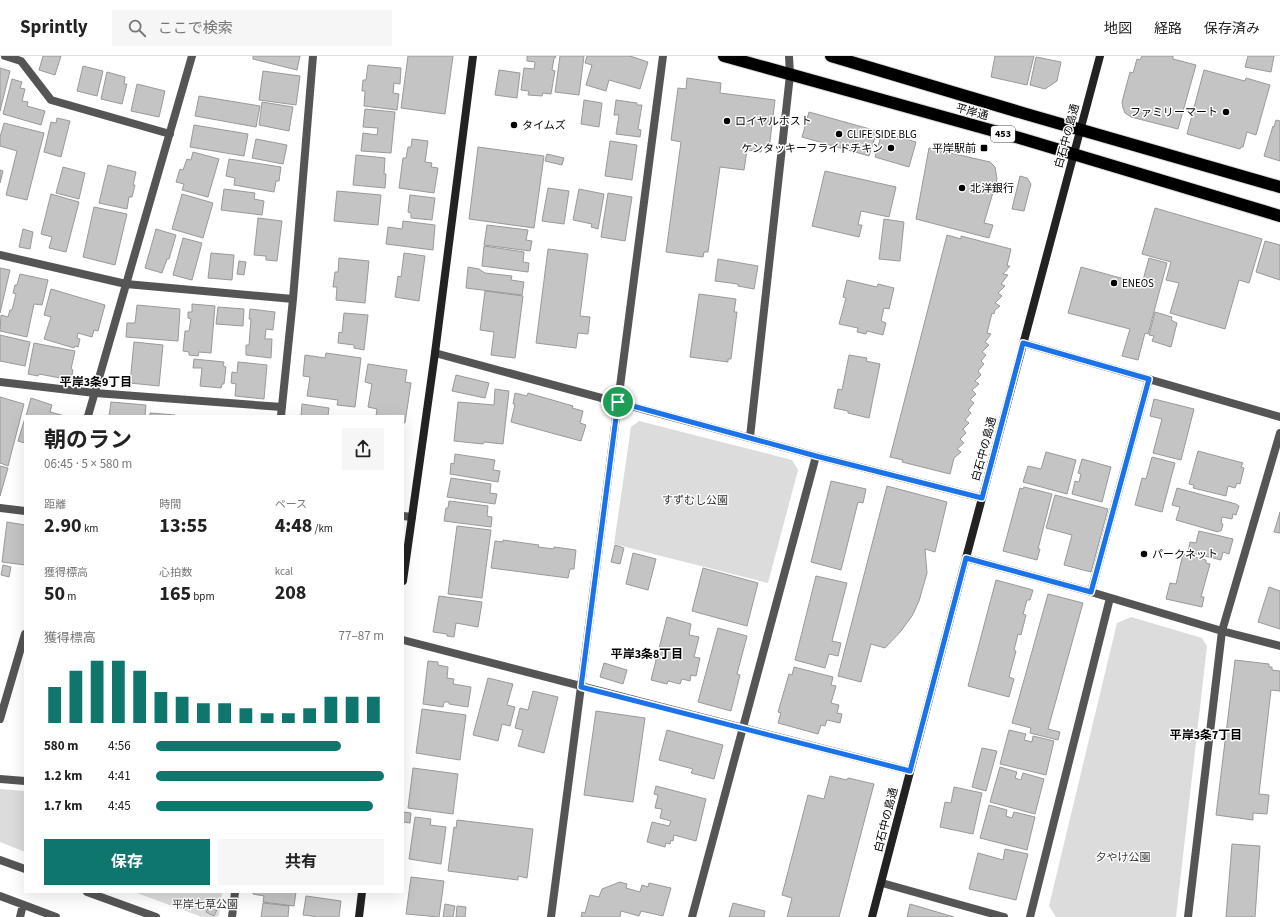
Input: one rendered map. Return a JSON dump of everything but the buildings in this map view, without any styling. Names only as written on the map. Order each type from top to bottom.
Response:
[{"type":"highway","name":"平岸通","points":[[724,56],[1074,154],[1280,216]]},
{"type":"highway","name":"平岸通","points":[[831,56],[1080,130],[1280,187]]},
{"type":"street","points":[[5,56],[21,60],[51,100],[170,134]]},
{"type":"street","points":[[88,415],[192,56]]},
{"type":"street","points":[[281,415],[293,299],[313,56]]},
{"type":"street","points":[[404,574],[435,353],[473,56]]},
{"type":"street","points":[[551,917],[663,56]]},
{"type":"street","points":[[750,437],[790,75],[789,56]]},
{"type":"street","name":"白石中の島通","points":[[872,917],[1100,56]]},
{"type":"street","points":[[0,255],[126,284],[293,299]]},
{"type":"street","points":[[1023,343],[1280,417]]},
{"type":"street","points":[[435,353],[816,456],[982,498]]},
{"type":"street","points":[[1091,592],[1149,379]]},
{"type":"street","points":[[0,382],[94,393],[282,407]]},
{"type":"street","points":[[1188,917],[1222,631],[1280,433]]},
{"type":"street","points":[[692,917],[816,456]]},
{"type":"street","points":[[0,508],[24,511]]},
{"type":"street","points":[[404,516],[412,517]]},
{"type":"street","points":[[966,558],[1091,592],[1222,631],[1280,646]]},
{"type":"street","points":[[1030,917],[1110,598]]},
{"type":"street","points":[[404,640],[910,771]]},
{"type":"street","points":[[0,719],[24,644]]},
{"type":"street","points":[[0,779],[24,782]]},
{"type":"street","points":[[0,860],[24,869]]},
{"type":"street","points":[[882,883],[1004,917]]},
{"type":"street","points":[[90,893],[156,917]]},
{"type":"street","points":[[232,917],[235,893]]},
{"type":"street","points":[[359,917],[362,893]]},
{"type":"street","points":[[0,896],[56,917]]},
{"type":"street","points":[[20,917],[23,905]]},
{"type":"green space","name":"すずむし公園","points":[[639,421],[792,460],[798,470],[768,583],[614,544],[631,427]]},
{"type":"green space","name":"夕やけ公園","points":[[1131,617],[1202,638],[1207,646],[1176,917],[1056,917],[1049,906],[1117,623]]},
{"type":"green space","points":[[0,789],[24,791],[24,852],[0,842]]},
{"type":"green space","name":"平岸七草公園","points":[[137,893],[222,893],[219,915],[217,917],[202,917]]},
{"type":"place","name":"ファミリーマート","points":[[1226,112]]},
{"type":"place","name":"ロイヤルホスト","points":[[727,121]]},
{"type":"place","name":"タイムズ","points":[[514,125]]},
{"type":"place","name":"CLIFE SIDE BLG","points":[[839,134]]},
{"type":"place","name":"ケンタッキーフライドチキン","points":[[891,148]]},
{"type":"place","name":"平岸駅前","points":[[984,148]]},
{"type":"place","name":"北洋銀行","points":[[962,188]]},
{"type":"place","name":"ENEOS","points":[[1114,283]]},
{"type":"place","name":"パークネット","points":[[1144,554]]},
{"type":"district","name":"平岸3条9丁目","points":[[96,382]]},
{"type":"district","name":"平岸3条8丁目","points":[[647,654]]},
{"type":"district","name":"平岸3条7丁目","points":[[1206,735]]},
{"type":"route","points":[[1023,343],[1149,379],[1091,592],[966,558],[910,771],[581,687],[618,402],[816,456],[982,498],[1023,343]]}]
